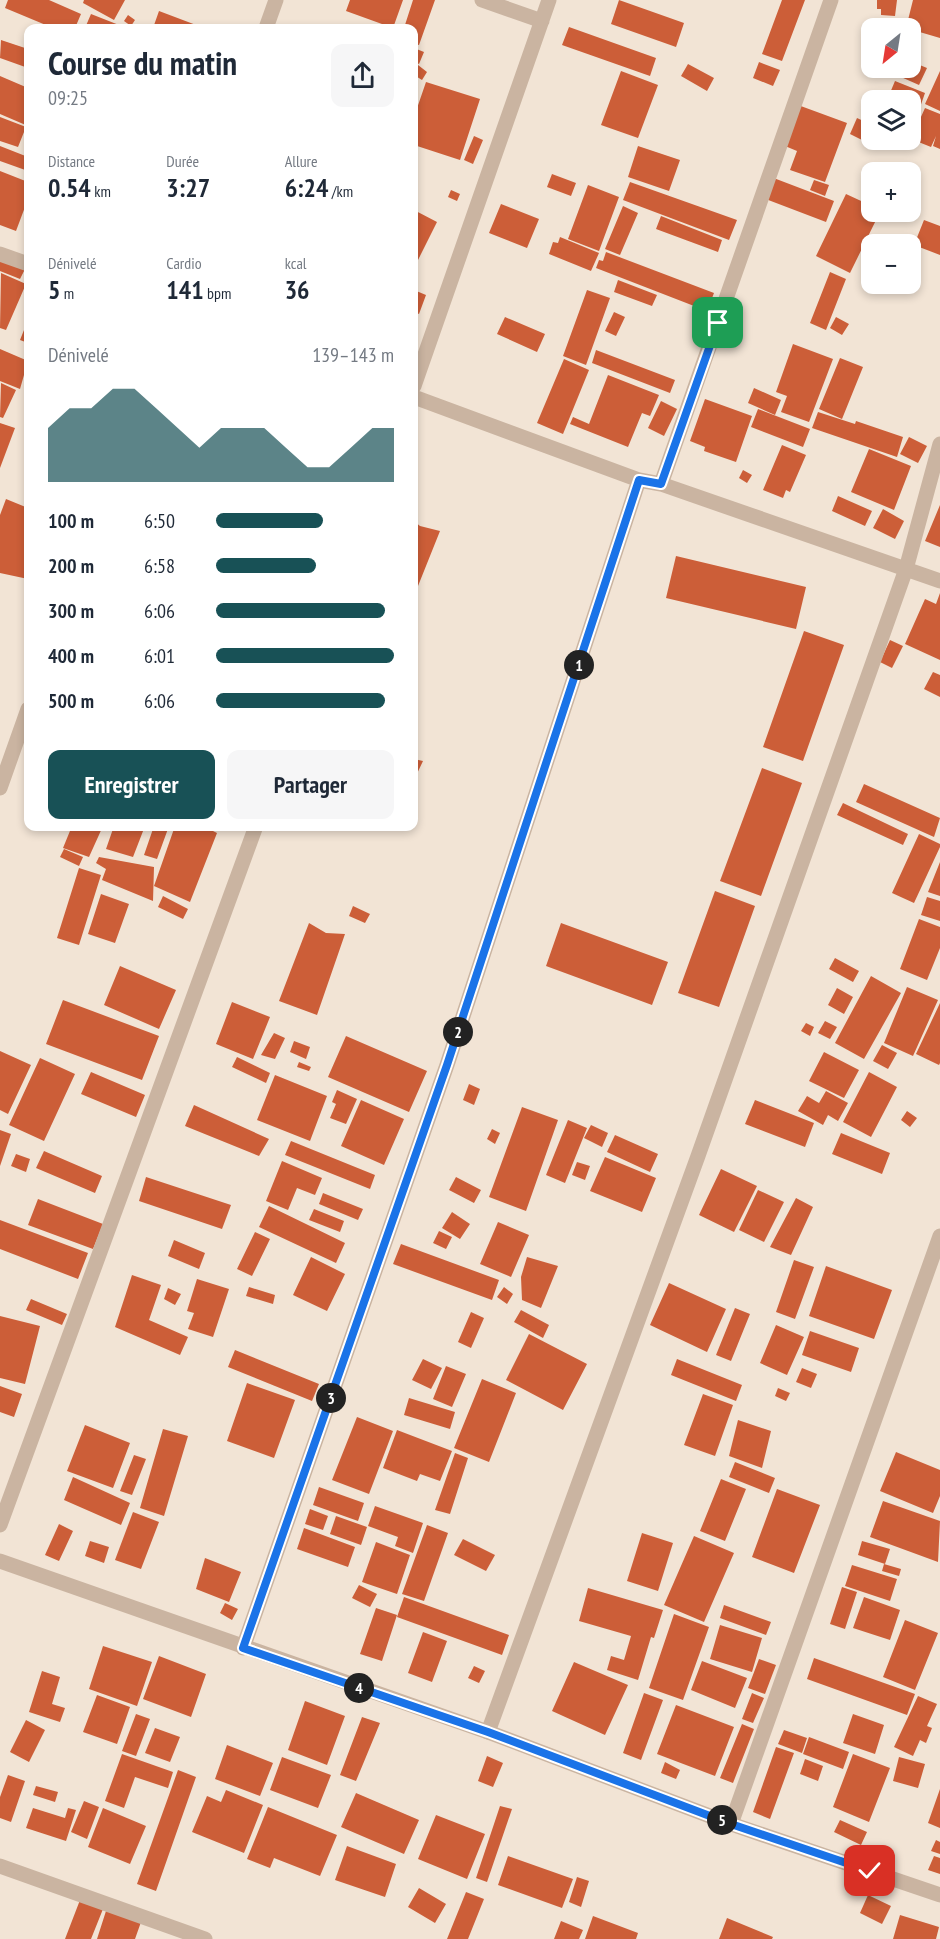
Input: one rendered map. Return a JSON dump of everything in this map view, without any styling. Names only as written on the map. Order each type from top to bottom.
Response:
[{"type":"street","points":[[267,24],[276,0]]},
{"type":"street","points":[[482,0],[542,21]]},
{"type":"street","points":[[418,375],[549,0]]},
{"type":"street","points":[[661,484],[831,0]]},
{"type":"street","points":[[0,254],[24,263]]},
{"type":"street","points":[[418,399],[639,480],[661,484],[940,581]]},
{"type":"street","points":[[488,1732],[706,1133],[906,569],[940,444]]},
{"type":"street","points":[[243,1648],[447,1065],[639,480]]},
{"type":"street","points":[[0,788],[24,720]]},
{"type":"street","points":[[0,1525],[254,831]]},
{"type":"street","points":[[731,1824],[940,1236]]},
{"type":"street","points":[[0,1562],[488,1732],[731,1824],[940,1895]]},
{"type":"street","points":[[0,1866],[205,1939]]},
{"type":"building","points":[[8,0],[49,0],[81,14],[77,24],[43,24],[5,8]]},
{"type":"building","points":[[84,0],[125,0],[114,20],[83,3]]},
{"type":"building","points":[[350,0],[403,0],[394,24],[382,24],[346,11]]},
{"type":"building","points":[[413,0],[435,0],[419,45],[418,24],[405,24]]},
{"type":"building","points":[[619,0],[684,23],[676,47],[611,24]]},
{"type":"building","points":[[782,0],[805,0],[782,61],[762,54]]},
{"type":"building","points":[[877,0],[897,0],[895,16],[881,15],[881,9],[877,9]]},
{"type":"building","points":[[913,0],[940,0],[940,38],[921,32],[921,18],[908,18]]},
{"type":"building","points":[[159,11],[193,24],[154,24]]},
{"type":"building","points":[[91,14],[116,24],[87,24]]},
{"type":"building","points":[[128,15],[135,20],[132,24],[124,21]]},
{"type":"building","points":[[569,27],[656,58],[650,76],[562,45]]},
{"type":"building","points":[[1,40],[24,48],[24,67],[0,58]]},
{"type":"building","points":[[418,50],[424,52],[418,64]]},
{"type":"building","points":[[759,62],[780,70],[773,86],[753,78]]},
{"type":"building","points":[[688,64],[714,78],[707,91],[681,76]]},
{"type":"building","points":[[418,65],[427,72],[422,80],[418,78]]},
{"type":"building","points":[[921,66],[927,68],[919,85],[903,78],[921,78]]},
{"type":"building","points":[[621,71],[658,85],[638,138],[601,125]]},
{"type":"building","points":[[940,71],[940,111],[925,104]]},
{"type":"building","points":[[0,76],[24,86],[24,124],[0,114]]},
{"type":"building","points":[[895,81],[918,90],[891,90]]},
{"type":"building","points":[[426,82],[480,99],[460,160],[418,146],[418,105]]},
{"type":"building","points":[[921,91],[925,93],[921,104]]},
{"type":"building","points":[[798,105],[847,123],[825,182],[790,170],[797,151],[785,146]]},
{"type":"building","points":[[925,108],[940,114],[940,149],[933,146],[936,136],[931,147],[921,143],[921,117]]},
{"type":"building","points":[[0,117],[24,126],[18,147],[0,141]]},
{"type":"building","points":[[857,118],[861,120],[861,140],[850,134]]},
{"type":"building","points":[[474,136],[483,140],[473,164],[464,160]]},
{"type":"building","points":[[0,146],[24,155],[24,170],[0,161]]},
{"type":"building","points":[[638,146],[680,160],[669,191],[628,177]]},
{"type":"building","points":[[0,171],[24,180],[24,210],[16,231],[0,225]]},
{"type":"building","points":[[552,174],[576,183],[571,196],[547,187]]},
{"type":"building","points":[[771,177],[834,201],[826,222],[763,198]]},
{"type":"building","points":[[814,180],[829,185],[825,196],[810,190]]},
{"type":"building","points":[[630,182],[737,220],[729,240],[623,200]]},
{"type":"building","points":[[588,185],[619,197],[599,251],[568,239]]},
{"type":"building","points":[[451,190],[460,194],[457,201],[448,197]]},
{"type":"building","points":[[846,194],[861,201],[861,222],[875,222],[869,234],[861,234],[861,251],[850,273],[816,256]]},
{"type":"building","points":[[501,204],[539,219],[527,248],[489,233]]},
{"type":"building","points":[[623,206],[638,213],[620,255],[605,249]]},
{"type":"building","points":[[418,212],[437,222],[418,260]]},
{"type":"building","points":[[661,216],[722,240],[718,252],[656,229]]},
{"type":"building","points":[[924,220],[940,226],[940,255],[921,248],[921,234],[918,234]]},
{"type":"building","points":[[560,237],[599,253],[591,271],[549,254],[553,242],[558,243]]},
{"type":"building","points":[[606,252],[714,293],[707,311],[596,268],[599,260],[603,261]]},
{"type":"building","points":[[0,258],[24,269],[20,279],[0,271]]},
{"type":"building","points":[[830,272],[846,279],[826,330],[810,323]]},
{"type":"building","points":[[1,273],[24,283],[24,289],[6,330],[0,328]]},
{"type":"building","points":[[618,280],[657,295],[652,306],[614,292]]},
{"type":"building","points":[[587,290],[610,298],[586,365],[563,356]]},
{"type":"building","points":[[418,292],[426,295],[418,314]]},
{"type":"building","points":[[614,312],[625,317],[616,336],[605,331]]},
{"type":"building","points":[[505,317],[545,334],[537,352],[497,334]]},
{"type":"building","points":[[836,317],[849,324],[842,335],[830,328]]},
{"type":"building","points":[[24,330],[24,342],[20,340]]},
{"type":"building","points":[[793,344],[833,359],[809,422],[781,412],[787,396],[776,392]]},
{"type":"building","points":[[0,349],[24,359],[24,375],[20,389],[0,381]]},
{"type":"building","points":[[596,350],[675,380],[670,393],[592,363]]},
{"type":"building","points":[[840,358],[863,367],[842,419],[819,409]]},
{"type":"building","points":[[564,359],[589,370],[563,434],[537,423]]},
{"type":"building","points":[[608,375],[659,395],[650,416],[642,413],[628,447],[570,424],[573,417],[589,424]]},
{"type":"building","points":[[1,383],[16,390],[3,418],[0,417]]},
{"type":"building","points":[[754,388],[781,400],[775,415],[748,403]]},
{"type":"building","points":[[705,399],[752,416],[736,462],[704,451],[705,447],[690,441]]},
{"type":"building","points":[[661,401],[677,409],[664,436],[648,428]]},
{"type":"building","points":[[758,409],[810,429],[803,447],[751,427]]},
{"type":"building","points":[[818,412],[855,424],[856,421],[903,437],[897,457],[812,428]]},
{"type":"building","points":[[0,423],[15,428],[0,468]]},
{"type":"building","points":[[909,437],[927,446],[918,463],[900,454]]},
{"type":"building","points":[[782,445],[806,455],[790,492],[786,490],[783,498],[763,490]]},
{"type":"building","points":[[869,449],[911,466],[894,510],[851,492]]},
{"type":"building","points":[[743,470],[752,475],[747,483],[739,478]]},
{"type":"building","points":[[838,496],[872,511],[865,526],[832,511]]},
{"type":"building","points":[[6,499],[24,506],[24,578],[0,573],[0,515]]},
{"type":"building","points":[[940,505],[940,547],[925,541]]},
{"type":"building","points":[[883,509],[904,521],[895,539],[873,528]]},
{"type":"building","points":[[418,524],[440,531],[418,586]]},
{"type":"building","points":[[676,556],[806,587],[796,629],[666,598]]},
{"type":"building","points":[[940,593],[940,660],[905,644],[925,599],[936,604]]},
{"type":"building","points":[[804,631],[844,645],[803,761],[763,747]]},
{"type":"building","points":[[890,640],[903,646],[892,668],[880,662]]},
{"type":"building","points":[[933,672],[940,675],[940,697],[924,689]]},
{"type":"building","points":[[418,760],[423,761],[418,772]]},
{"type":"building","points":[[762,768],[802,783],[761,896],[720,881]]},
{"type":"building","points":[[864,784],[940,818],[934,837],[856,802]]},
{"type":"building","points":[[843,803],[908,834],[903,845],[837,815]]},
{"type":"building","points":[[70,831],[101,831],[89,857],[63,848]]},
{"type":"building","points":[[112,831],[143,831],[133,857],[106,849]]},
{"type":"building","points":[[152,831],[167,831],[157,859],[144,855]]},
{"type":"building","points":[[173,831],[213,831],[217,833],[190,902],[154,886]]},
{"type":"building","points":[[919,834],[940,844],[940,847],[914,903],[892,893]]},
{"type":"building","points":[[64,849],[83,857],[79,866],[60,857]]},
{"type":"building","points":[[99,857],[154,867],[153,901],[102,880],[106,869],[96,863]]},
{"type":"building","points":[[940,862],[940,896],[928,892]]},
{"type":"building","points":[[79,868],[101,875],[79,945],[57,938]]},
{"type":"building","points":[[715,891],[755,906],[719,1007],[678,993]]},
{"type":"building","points":[[101,894],[129,904],[115,943],[88,934]]},
{"type":"building","points":[[163,896],[188,909],[183,919],[158,907]]},
{"type":"building","points":[[927,897],[940,901],[940,921],[921,915]]},
{"type":"building","points":[[353,906],[370,914],[365,923],[349,916]]},
{"type":"building","points":[[919,919],[940,927],[940,948],[927,980],[900,969]]},
{"type":"building","points":[[309,923],[326,933],[345,934],[317,1015],[279,1001]]},
{"type":"building","points":[[561,923],[668,962],[652,1005],[546,966]]},
{"type":"building","points":[[835,958],[859,971],[853,982],[829,969]]},
{"type":"building","points":[[120,966],[176,990],[159,1029],[104,1005]]},
{"type":"building","points":[[871,976],[901,993],[864,1059],[835,1043]]},
{"type":"building","points":[[907,987],[938,1000],[913,1056],[884,1043]]},
{"type":"building","points":[[837,988],[853,997],[844,1014],[828,1005]]},
{"type":"building","points":[[63,1000],[159,1036],[142,1080],[46,1044]]},
{"type":"building","points":[[232,1002],[270,1017],[253,1059],[216,1044]]},
{"type":"building","points":[[940,1003],[940,1063],[939,1065],[916,1054]]},
{"type":"building","points":[[825,1021],[837,1027],[830,1039],[818,1033]]},
{"type":"building","points":[[806,1023],[814,1027],[810,1036],[801,1031]]},
{"type":"building","points":[[274,1033],[285,1038],[275,1059],[261,1055]]},
{"type":"building","points":[[346,1036],[427,1071],[409,1112],[328,1077]]},
{"type":"building","points":[[294,1041],[310,1047],[306,1059],[290,1052]]},
{"type":"building","points":[[882,1045],[897,1053],[888,1069],[873,1061]]},
{"type":"building","points":[[0,1051],[31,1065],[8,1114],[0,1110]]},
{"type":"building","points":[[824,1052],[859,1070],[844,1098],[809,1081]]},
{"type":"building","points":[[237,1057],[270,1073],[266,1083],[232,1067]]},
{"type":"building","points":[[40,1058],[75,1074],[44,1141],[9,1125]]},
{"type":"building","points":[[299,1062],[311,1067],[309,1071],[297,1067]]},
{"type":"building","points":[[91,1072],[145,1095],[136,1117],[81,1094]]},
{"type":"building","points":[[869,1072],[897,1087],[871,1137],[843,1122]]},
{"type":"building","points":[[275,1075],[327,1096],[310,1141],[257,1120]]},
{"type":"building","points":[[469,1084],[480,1089],[474,1105],[463,1100]]},
{"type":"building","points":[[337,1090],[357,1099],[346,1124],[330,1118],[336,1104],[332,1102]]},
{"type":"building","points":[[826,1091],[848,1103],[838,1121],[828,1115],[823,1125],[798,1111],[807,1096],[819,1103]]},
{"type":"building","points":[[361,1100],[404,1119],[384,1165],[341,1146]]},
{"type":"building","points":[[755,1100],[814,1123],[805,1147],[745,1124]]},
{"type":"building","points":[[194,1105],[269,1139],[259,1156],[185,1126]]},
{"type":"building","points":[[522,1107],[558,1120],[526,1211],[489,1197]]},
{"type":"building","points":[[907,1111],[917,1118],[910,1127],[901,1120]]},
{"type":"building","points":[[568,1120],[587,1128],[565,1183],[546,1175]]},
{"type":"building","points":[[591,1125],[608,1133],[602,1147],[584,1138]]},
{"type":"building","points":[[492,1129],[500,1133],[495,1144],[487,1139]]},
{"type":"building","points":[[0,1130],[11,1134],[0,1166]]},
{"type":"building","points":[[841,1133],[890,1153],[882,1174],[832,1154]]},
{"type":"building","points":[[615,1135],[658,1154],[650,1172],[607,1152]]},
{"type":"building","points":[[291,1141],[375,1175],[370,1189],[285,1155]]},
{"type":"building","points":[[44,1151],[102,1176],[95,1193],[36,1168]]},
{"type":"building","points":[[16,1154],[30,1159],[26,1172],[11,1166]]},
{"type":"building","points":[[605,1157],[656,1178],[642,1212],[590,1191]]},
{"type":"building","points":[[282,1161],[322,1178],[315,1195],[297,1188],[288,1210],[266,1201]]},
{"type":"building","points":[[577,1162],[590,1166],[585,1180],[572,1175]]},
{"type":"building","points":[[721,1169],[757,1186],[734,1232],[699,1215]]},
{"type":"building","points":[[146,1177],[231,1205],[222,1229],[139,1201]]},
{"type":"building","points":[[456,1177],[481,1190],[474,1203],[449,1190]]},
{"type":"building","points":[[758,1190],[784,1202],[764,1242],[739,1230]]},
{"type":"building","points":[[323,1193],[363,1209],[358,1220],[319,1204]]},
{"type":"building","points":[[796,1198],[813,1207],[791,1255],[770,1247]]},
{"type":"building","points":[[38,1199],[103,1224],[93,1249],[28,1225]]},
{"type":"building","points":[[269,1206],[345,1243],[336,1263],[259,1227]]},
{"type":"building","points":[[314,1209],[344,1221],[340,1232],[309,1220]]},
{"type":"building","points":[[452,1212],[470,1224],[460,1239],[442,1228]]},
{"type":"building","points":[[0,1220],[88,1253],[78,1279],[0,1249]]},
{"type":"building","points":[[498,1222],[529,1235],[511,1277],[480,1264]]},
{"type":"building","points":[[439,1231],[452,1237],[446,1249],[433,1243]]},
{"type":"building","points":[[255,1232],[270,1239],[252,1276],[237,1269]]},
{"type":"building","points":[[174,1240],[205,1253],[199,1269],[168,1256]]},
{"type":"building","points":[[401,1244],[499,1280],[492,1300],[393,1264]]},
{"type":"building","points":[[311,1257],[345,1274],[327,1311],[293,1295]]},
{"type":"building","points":[[527,1257],[558,1266],[541,1308],[522,1300],[521,1277]]},
{"type":"building","points":[[794,1260],[814,1267],[795,1319],[776,1312]]},
{"type":"building","points":[[826,1266],[892,1290],[874,1339],[809,1316]]},
{"type":"building","points":[[132,1275],[161,1285],[149,1320],[188,1337],[180,1355],[115,1327]]},
{"type":"building","points":[[197,1279],[229,1289],[213,1337],[188,1329],[194,1313],[187,1311]]},
{"type":"building","points":[[669,1283],[726,1309],[707,1352],[650,1325]]},
{"type":"building","points":[[249,1287],[275,1295],[273,1304],[246,1296]]},
{"type":"building","points":[[504,1287],[513,1294],[507,1304],[497,1297]]},
{"type":"building","points":[[168,1288],[181,1294],[175,1305],[164,1299]]},
{"type":"building","points":[[31,1299],[67,1314],[62,1325],[26,1310]]},
{"type":"building","points":[[735,1308],[750,1314],[731,1361],[716,1355]]},
{"type":"building","points":[[521,1310],[549,1325],[543,1338],[514,1322]]},
{"type":"building","points":[[471,1312],[484,1318],[471,1348],[458,1342]]},
{"type":"building","points":[[0,1316],[40,1326],[25,1384],[0,1378]]},
{"type":"building","points":[[776,1325],[804,1337],[787,1375],[760,1363]]},
{"type":"building","points":[[810,1331],[859,1348],[851,1372],[802,1355]]},
{"type":"building","points":[[529,1334],[587,1364],[563,1410],[506,1380]]},
{"type":"building","points":[[235,1350],[319,1384],[312,1401],[228,1367]]},
{"type":"building","points":[[423,1359],[442,1368],[431,1389],[412,1380]]},
{"type":"building","points":[[677,1359],[742,1385],[736,1401],[671,1375]]},
{"type":"building","points":[[446,1366],[466,1374],[452,1407],[433,1399]]},
{"type":"building","points":[[802,1368],[817,1374],[811,1388],[796,1382]]},
{"type":"building","points":[[482,1379],[516,1393],[489,1462],[454,1448]]},
{"type":"building","points":[[247,1383],[295,1400],[274,1458],[227,1441]]},
{"type":"building","points":[[0,1386],[22,1394],[14,1417],[0,1412]]},
{"type":"building","points":[[778,1388],[790,1393],[786,1401],[775,1396]]},
{"type":"building","points":[[703,1394],[733,1405],[715,1456],[684,1445]]},
{"type":"building","points":[[409,1398],[455,1412],[450,1429],[404,1415]]},
{"type":"building","points":[[357,1417],[393,1431],[369,1494],[332,1480]]},
{"type":"building","points":[[738,1420],[771,1431],[762,1468],[729,1456]]},
{"type":"building","points":[[85,1425],[130,1443],[113,1488],[67,1471]]},
{"type":"building","points":[[163,1429],[188,1436],[164,1516],[140,1508]]},
{"type":"building","points":[[397,1430],[452,1451],[440,1481],[420,1474],[417,1481],[383,1468]]},
{"type":"building","points":[[896,1452],[940,1470],[940,1496],[933,1513],[880,1491]]},
{"type":"building","points":[[455,1453],[468,1458],[450,1514],[435,1510]]},
{"type":"building","points":[[134,1455],[146,1459],[132,1495],[120,1491]]},
{"type":"building","points":[[735,1462],[775,1478],[769,1493],[729,1477]]},
{"type":"building","points":[[73,1477],[130,1503],[121,1525],[64,1500]]},
{"type":"building","points":[[721,1479],[746,1489],[725,1541],[700,1531]]},
{"type":"building","points":[[319,1487],[364,1503],[358,1521],[313,1505]]},
{"type":"building","points":[[777,1489],[820,1505],[794,1573],[752,1557]]},
{"type":"building","points":[[883,1501],[940,1521],[938,1562],[870,1537]]},
{"type":"building","points":[[375,1506],[423,1523],[413,1553],[395,1546],[398,1537],[368,1526]]},
{"type":"building","points":[[310,1509],[328,1516],[323,1530],[305,1524]]},
{"type":"building","points":[[133,1512],[159,1522],[141,1569],[115,1560]]},
{"type":"building","points":[[336,1516],[367,1527],[361,1545],[330,1534]]},
{"type":"building","points":[[59,1524],[73,1531],[59,1561],[45,1555]]},
{"type":"building","points":[[427,1525],[448,1533],[424,1601],[402,1594]]},
{"type":"building","points":[[304,1528],[355,1547],[348,1567],[297,1549]]},
{"type":"building","points":[[642,1533],[673,1543],[658,1591],[627,1581]]},
{"type":"building","points":[[694,1536],[734,1553],[704,1622],[664,1605]]},
{"type":"building","points":[[463,1539],[495,1555],[486,1571],[454,1555]]},
{"type":"building","points":[[90,1541],[109,1547],[104,1563],[85,1556]]},
{"type":"building","points":[[862,1541],[890,1549],[885,1564],[858,1555]]},
{"type":"building","points":[[376,1542],[410,1555],[397,1594],[362,1582]]},
{"type":"building","points":[[205,1558],[241,1572],[229,1602],[196,1589]]},
{"type":"building","points":[[884,1564],[901,1569],[899,1576],[882,1571]]},
{"type":"building","points":[[852,1565],[897,1579],[890,1601],[845,1586]]},
{"type":"building","points":[[359,1585],[377,1594],[370,1607],[352,1598]]},
{"type":"building","points":[[842,1587],[857,1592],[845,1629],[830,1624]]},
{"type":"building","points":[[588,1588],[663,1610],[654,1638],[651,1637],[638,1680],[607,1670],[611,1656],[624,1660],[631,1636],[579,1621]]},
{"type":"building","points":[[404,1597],[509,1635],[502,1655],[397,1617]]},
{"type":"building","points":[[864,1597],[900,1610],[890,1640],[853,1628]]},
{"type":"building","points":[[225,1603],[238,1609],[232,1620],[220,1613]]},
{"type":"building","points":[[724,1605],[771,1622],[766,1635],[720,1618]]},
{"type":"building","points":[[376,1608],[397,1615],[382,1661],[360,1654]]},
{"type":"building","points":[[674,1614],[709,1627],[683,1700],[649,1688]]},
{"type":"building","points":[[905,1620],[938,1633],[915,1690],[883,1677]]},
{"type":"building","points":[[720,1625],[762,1638],[752,1672],[710,1659]]},
{"type":"building","points":[[423,1632],[447,1641],[432,1682],[408,1673]]},
{"type":"building","points":[[103,1646],[152,1662],[137,1706],[89,1689]]},
{"type":"building","points":[[159,1656],[206,1674],[191,1717],[143,1699]]},
{"type":"building","points":[[814,1658],[915,1694],[907,1715],[807,1679]]},
{"type":"building","points":[[759,1659],[776,1665],[765,1694],[748,1688]]},
{"type":"building","points":[[702,1661],[747,1678],[735,1708],[691,1690]]},
{"type":"building","points":[[574,1662],[628,1685],[605,1735],[552,1711]]},
{"type":"building","points":[[474,1666],[485,1671],[479,1683],[468,1678]]},
{"type":"building","points":[[42,1671],[60,1677],[52,1704],[65,1708],[60,1722],[29,1712]]},
{"type":"building","points":[[644,1693],[663,1700],[641,1760],[623,1753]]},
{"type":"building","points":[[752,1693],[764,1698],[753,1723],[742,1719]]},
{"type":"building","points":[[97,1695],[130,1707],[117,1744],[83,1732]]},
{"type":"building","points":[[918,1696],[937,1704],[927,1726],[932,1728],[926,1743],[920,1740],[913,1756],[894,1747]]},
{"type":"building","points":[[305,1701],[345,1716],[327,1765],[288,1750]]},
{"type":"building","points":[[676,1705],[734,1727],[715,1776],[657,1754]]},
{"type":"building","points":[[136,1714],[150,1719],[136,1756],[122,1751]]},
{"type":"building","points":[[853,1714],[884,1725],[875,1754],[843,1743]]},
{"type":"building","points":[[362,1717],[380,1723],[356,1781],[340,1775]]},
{"type":"building","points":[[26,1720],[45,1730],[29,1762],[10,1752]]},
{"type":"building","points":[[742,1724],[754,1729],[733,1783],[720,1778]]},
{"type":"building","points":[[155,1728],[180,1737],[170,1762],[145,1753]]},
{"type":"building","points":[[784,1730],[807,1738],[802,1753],[778,1744]]},
{"type":"building","points":[[809,1737],[849,1752],[843,1769],[803,1754]]},
{"type":"building","points":[[227,1745],[273,1763],[260,1796],[215,1779]]},
{"type":"building","points":[[776,1747],[794,1753],[770,1819],[753,1812]]},
{"type":"building","points":[[122,1754],[173,1772],[168,1788],[135,1777],[124,1808],[105,1801]]},
{"type":"building","points":[[853,1754],[890,1768],[869,1822],[833,1807]]},
{"type":"building","points":[[487,1756],[503,1763],[493,1787],[478,1781]]},
{"type":"building","points":[[282,1757],[331,1775],[318,1808],[270,1790]]},
{"type":"building","points":[[899,1757],[925,1764],[918,1788],[893,1781]]},
{"type":"building","points":[[805,1759],[823,1766],[818,1781],[800,1774]]},
{"type":"building","points":[[665,1762],[680,1770],[676,1779],[661,1773]]},
{"type":"building","points":[[178,1770],[196,1777],[156,1891],[137,1884]]},
{"type":"building","points":[[8,1775],[25,1781],[11,1822],[0,1818],[0,1797]]},
{"type":"building","points":[[36,1786],[58,1792],[55,1802],[33,1795]]},
{"type":"building","points":[[940,1789],[940,1828],[928,1823]]},
{"type":"building","points":[[226,1790],[263,1805],[244,1853],[192,1832],[207,1796],[221,1802]]},
{"type":"building","points":[[356,1793],[419,1820],[404,1854],[341,1827]]},
{"type":"building","points":[[84,1801],[99,1807],[87,1839],[71,1832]]},
{"type":"building","points":[[500,1806],[512,1809],[487,1882],[476,1878]]},
{"type":"building","points":[[268,1807],[337,1835],[320,1876],[274,1858],[270,1868],[247,1859]]},
{"type":"building","points":[[33,1808],[65,1818],[68,1808],[76,1810],[66,1841],[26,1828]]},
{"type":"building","points":[[103,1808],[146,1826],[130,1864],[88,1847]]},
{"type":"building","points":[[436,1815],[485,1834],[467,1879],[418,1859]]},
{"type":"building","points":[[840,1820],[867,1832],[861,1845],[834,1832]]},
{"type":"building","points":[[936,1840],[940,1842],[940,1854],[931,1851]]},
{"type":"building","points":[[347,1846],[396,1864],[385,1897],[335,1880]]},
{"type":"building","points":[[508,1856],[573,1879],[562,1908],[498,1885]]},
{"type":"building","points":[[934,1856],[940,1858],[940,1874],[928,1870]]},
{"type":"building","points":[[577,1877],[589,1881],[581,1907],[569,1902]]},
{"type":"building","points":[[419,1888],[446,1904],[435,1923],[408,1907]]},
{"type":"building","points":[[466,1892],[484,1899],[468,1939],[447,1939]]},
{"type":"building","points":[[868,1895],[891,1906],[882,1924],[860,1913]]},
{"type":"building","points":[[80,1900],[103,1909],[91,1939],[65,1939]]},
{"type":"building","points":[[106,1911],[141,1922],[135,1939],[97,1939]]},
{"type":"building","points":[[900,1915],[939,1927],[936,1939],[893,1939]]},
{"type":"building","points":[[593,1916],[638,1933],[636,1939],[585,1939]]},
{"type":"building","points":[[727,1918],[773,1937],[772,1939],[719,1939]]},
{"type":"building","points":[[561,1921],[583,1930],[579,1939],[554,1939]]},
{"type":"route","points":[[718,323],[661,484],[639,480],[447,1065],[243,1648],[488,1732],[731,1824],[870,1871]]}]
